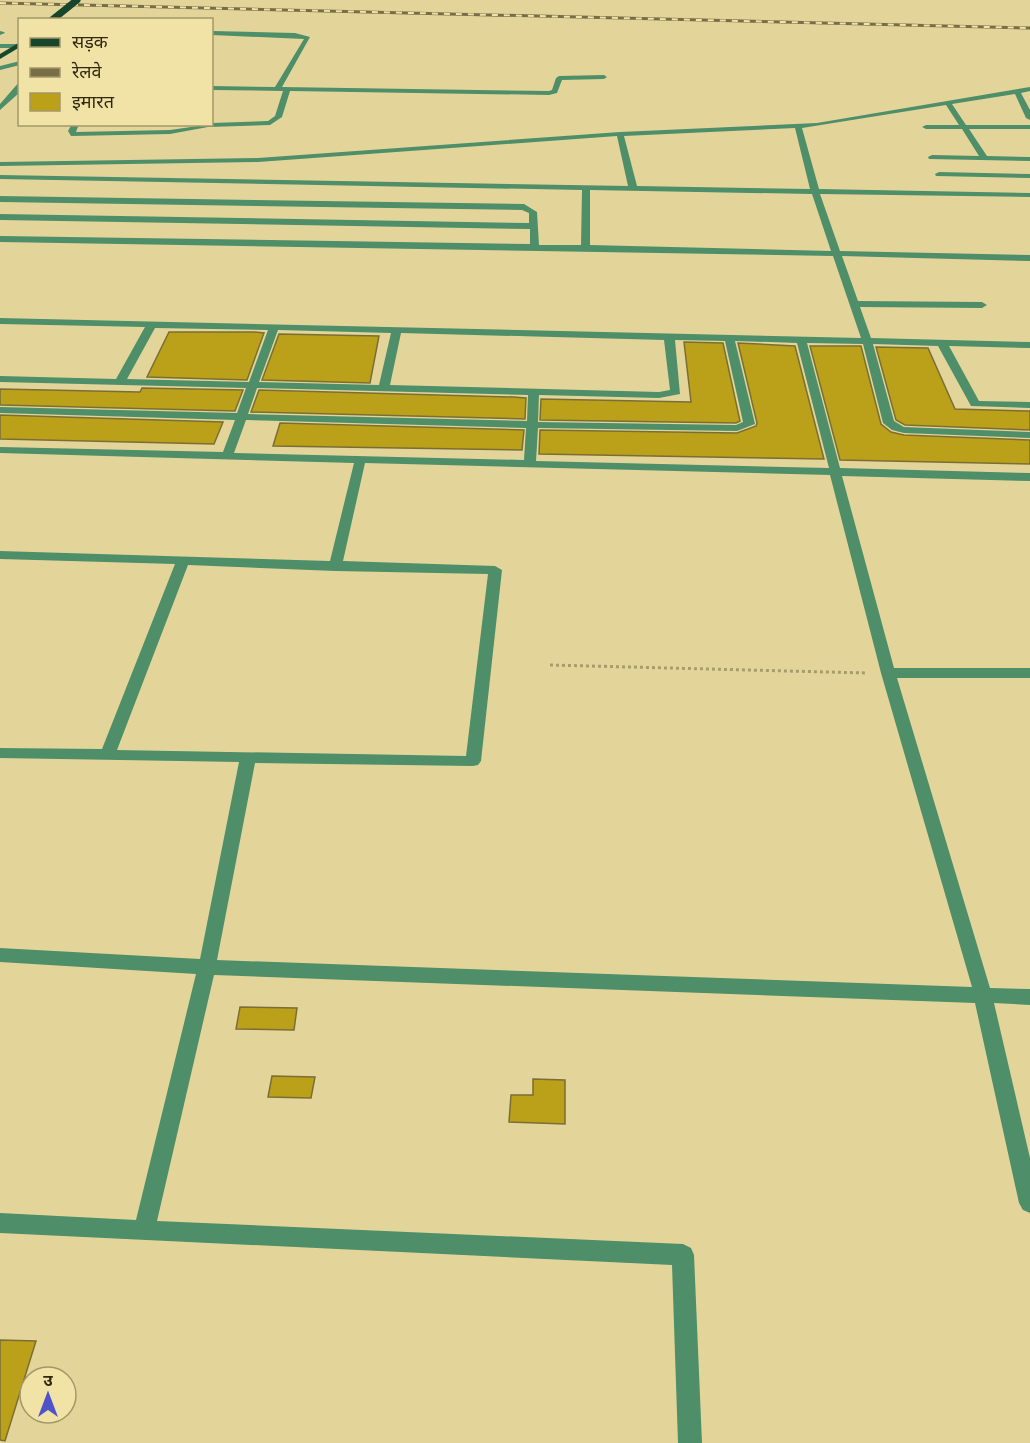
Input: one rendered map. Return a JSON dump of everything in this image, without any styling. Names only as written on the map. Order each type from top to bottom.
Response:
[{"type":"main road","points":[[54,18],[77,0]]},
{"type":"main road","points":[[0,57],[18,46]]},
{"type":"street","points":[[213,33],[306,36],[308,40],[277,89]]},
{"type":"street","points":[[0,46],[18,45]]},
{"type":"street","points":[[0,68],[18,64]]},
{"type":"street","points":[[213,88],[549,93],[555,92],[558,78],[604,77]]},
{"type":"street","points":[[0,108],[15,93],[18,86]]},
{"type":"street","points":[[213,125],[270,123],[278,117],[287,89]]},
{"type":"street","points":[[0,164],[250,160],[620,134],[798,126],[834,123],[1030,89]]},
{"type":"street","points":[[1017,91],[1030,118]]},
{"type":"street","points":[[0,93],[15,93]]},
{"type":"street","points":[[947,102],[985,158]]},
{"type":"street","points":[[75,126],[71,133],[77,135],[170,132],[203,126]]},
{"type":"street","points":[[798,126],[815,191],[867,341],[887,419],[896,428],[1030,435]]},
{"type":"street","points":[[926,127],[1030,127]]},
{"type":"street","points":[[620,134],[633,188]]},
{"type":"street","points":[[932,157],[1030,159]]},
{"type":"street","points":[[939,174],[1030,176]]},
{"type":"street","points":[[0,177],[1030,195]]},
{"type":"street","points":[[358,245],[378,184]]},
{"type":"street","points":[[585,248],[586,187]]},
{"type":"street","points":[[0,199],[524,207],[532,210],[535,247]]},
{"type":"street","points":[[0,217],[534,226]]},
{"type":"street","points":[[0,239],[535,247],[1030,258]]},
{"type":"street","points":[[854,303],[982,305]]},
{"type":"street","points":[[0,321],[1030,345]]},
{"type":"street","points":[[119,383],[152,324]]},
{"type":"street","points":[[227,457],[274,327]]},
{"type":"street","points":[[384,388],[397,329]]},
{"type":"street","points":[[0,379],[670,395],[675,392],[676,387],[669,336]]},
{"type":"street","points":[[0,410],[532,425],[727,428],[746,426],[749,424],[729,338]]},
{"type":"street","points":[[801,340],[888,673],[983,995],[1030,1203]]},
{"type":"street","points":[[942,343],[975,404],[1030,405]]},
{"type":"street","points":[[530,465],[534,392]]},
{"type":"street","points":[[0,450],[837,474],[1030,477]]},
{"type":"street","points":[[334,567],[360,461]]},
{"type":"street","points":[[0,555],[334,567],[495,570],[473,761],[0,753]]},
{"type":"street","points":[[107,755],[183,561]]},
{"type":"street","points":[[888,673],[1030,673]]},
{"type":"street","points":[[144,1230],[207,967],[248,757]]},
{"type":"street","points":[[0,956],[207,967],[1030,997]]},
{"type":"street","points":[[0,1223],[683,1255],[690,1443]]},
{"type":"path","points":[[550,665],[888,673]]},
{"type":"building","points":[[169,332],[264,333],[247,380],[147,377]]},
{"type":"building","points":[[279,334],[379,336],[370,383],[262,380]]},
{"type":"building","points":[[684,342],[723,343],[740,421],[736,423],[540,420],[541,399],[691,402]]},
{"type":"building","points":[[738,343],[795,346],[824,459],[539,454],[540,430],[737,433],[756,426]]},
{"type":"building","points":[[810,346],[861,346],[881,424],[891,432],[904,435],[1030,440],[1030,464],[840,460]]},
{"type":"building","points":[[876,347],[928,348],[955,409],[1030,411],[1030,430],[905,425],[896,420]]},
{"type":"building","points":[[142,388],[243,390],[235,411],[0,405],[0,389],[140,392]]},
{"type":"building","points":[[259,390],[526,398],[525,419],[251,412]]},
{"type":"building","points":[[0,415],[223,422],[214,444],[0,439]]},
{"type":"building","points":[[280,423],[524,430],[522,450],[273,446]]},
{"type":"building","points":[[240,1007],[297,1008],[294,1030],[236,1029]]},
{"type":"building","points":[[272,1076],[315,1077],[311,1098],[268,1097]]},
{"type":"building","points":[[533,1079],[565,1080],[565,1124],[509,1122],[511,1095],[533,1095]]},
{"type":"building","points":[[0,1340],[36,1341],[29,1365],[18,1365],[18,1399],[5,1441],[0,1440]]},
{"type":"railway","points":[[0,3],[1030,28]]}]
